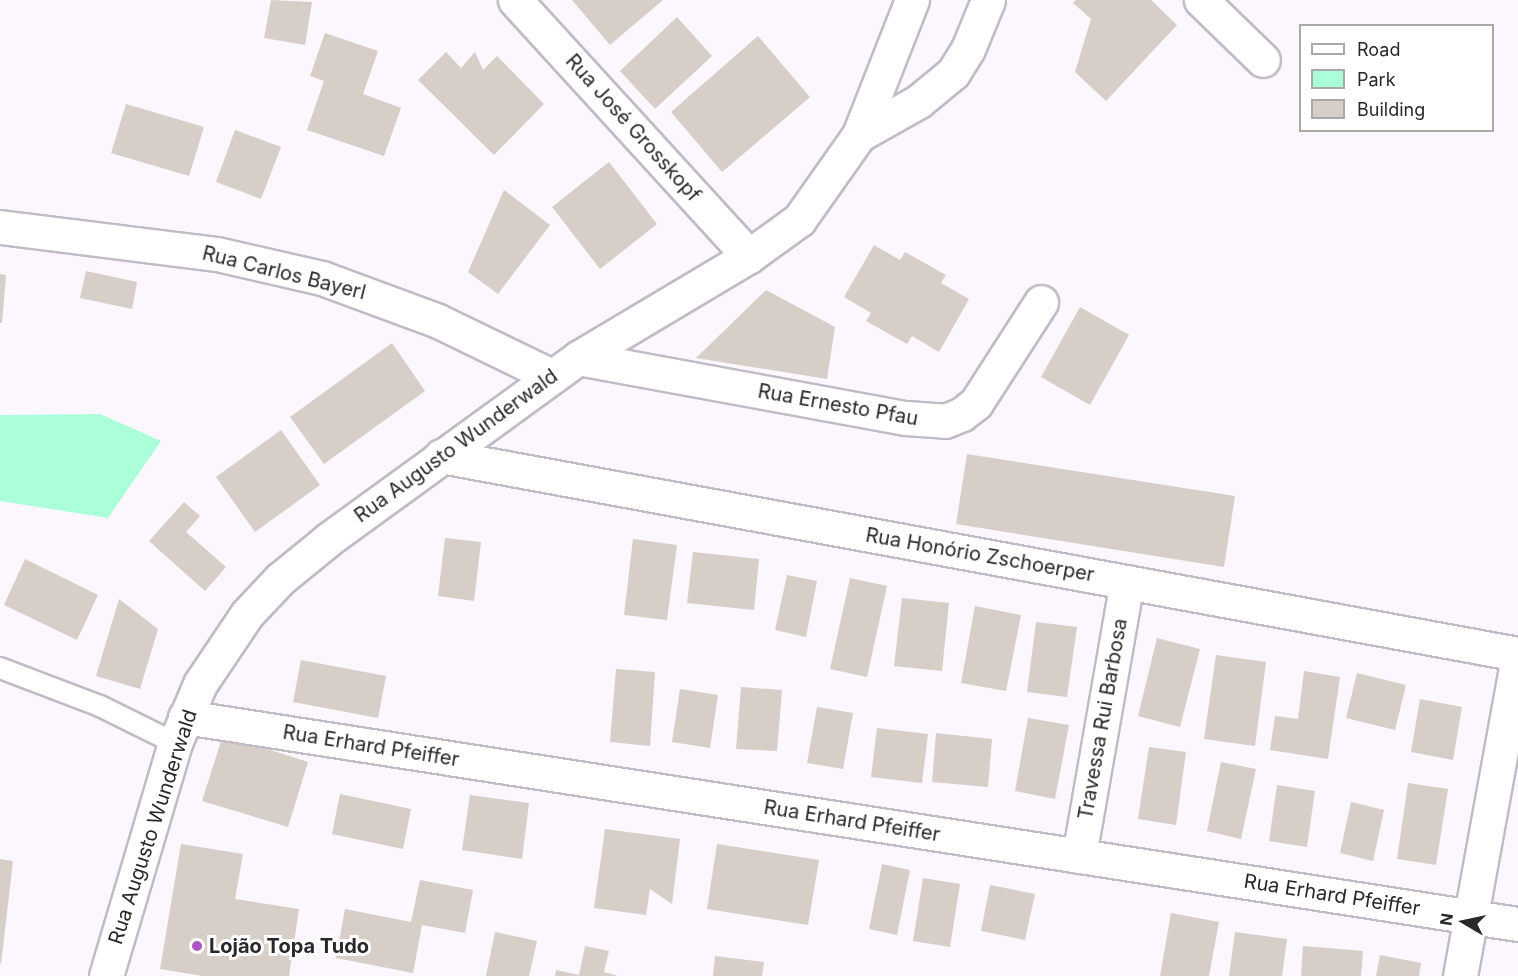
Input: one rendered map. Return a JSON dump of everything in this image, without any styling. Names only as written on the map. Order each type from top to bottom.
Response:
[{"type":"street","name":"Rua José Grosskopf","points":[[515,0],[749,256]]},
{"type":"street","name":"Rua Augusto Wunderwald","points":[[106,976],[180,730],[221,647],[280,579],[441,456],[565,367],[749,256],[799,220],[860,135],[912,0]]},
{"type":"street","points":[[860,135],[919,102],[952,73],[968,49],[988,0]]},
{"type":"street","points":[[1201,0],[1263,60]]},
{"type":"street","name":"Rua Carlos Bayerl","points":[[0,227],[217,254],[322,278],[565,367]]},
{"type":"street","name":"Rua Ernesto Pfau","points":[[565,367],[906,418],[945,421],[962,414],[976,403],[1041,302]]},
{"type":"street","name":"Rua Honório Zschoerper","points":[[441,456],[1518,655]]},
{"type":"street","name":"Travessa Rui Barbosa","points":[[1079,856],[1127,582]]},
{"type":"street","points":[[1460,976],[1518,655]]},
{"type":"street","name":"Rua Erhard Pfeiffer","points":[[180,730],[636,787],[1518,924]]},
{"type":"lane","points":[[0,668],[100,706],[180,730]]},
{"type":"green space","points":[[100,414],[161,441],[108,518],[0,501],[0,415]]},
{"type":"building","points":[[271,0],[312,2],[305,45],[264,38]]},
{"type":"building","points":[[572,0],[663,0],[610,45]]},
{"type":"building","points":[[1076,0],[1151,0],[1177,25],[1106,101],[1075,72],[1091,19],[1073,3]]},
{"type":"building","points":[[677,17],[712,56],[655,109],[620,71]]},
{"type":"building","points":[[325,33],[378,51],[363,94],[401,108],[384,156],[307,130],[324,81],[310,76]]},
{"type":"building","points":[[758,36],[810,97],[722,172],[671,112]]},
{"type":"building","points":[[446,52],[461,68],[475,52],[483,70],[497,56],[544,104],[494,155],[418,80]]},
{"type":"building","points":[[126,104],[204,127],[189,176],[111,153]]},
{"type":"building","points":[[235,130],[281,147],[261,199],[216,182]]},
{"type":"building","points":[[609,162],[657,224],[600,269],[552,207]]},
{"type":"building","points":[[504,190],[550,225],[498,294],[468,272]]},
{"type":"building","points":[[874,245],[900,260],[905,252],[946,275],[941,283],[969,299],[939,352],[912,336],[907,344],[866,321],[871,313],[844,297]]},
{"type":"building","points":[[86,271],[137,282],[132,309],[80,298]]},
{"type":"building","points":[[0,274],[6,275],[2,323],[0,323]]},
{"type":"building","points":[[766,290],[835,327],[827,379],[696,358]]},
{"type":"building","points":[[1080,307],[1129,335],[1090,405],[1041,377]]},
{"type":"building","points":[[392,343],[425,391],[324,464],[290,417]]},
{"type":"building","points":[[281,430],[320,485],[255,532],[216,477]]},
{"type":"building","points":[[967,454],[1235,496],[1224,567],[956,524]]},
{"type":"building","points":[[184,502],[200,516],[186,532],[226,567],[205,591],[149,541]]},
{"type":"building","points":[[445,538],[481,542],[474,601],[438,596]]},
{"type":"building","points":[[633,539],[677,545],[667,620],[624,615]]},
{"type":"building","points":[[693,552],[759,559],[754,610],[687,603]]},
{"type":"building","points":[[25,559],[98,595],[77,640],[4,605]]},
{"type":"building","points":[[787,575],[817,581],[806,637],[775,630]]},
{"type":"building","points":[[850,578],[887,586],[867,677],[830,669]]},
{"type":"building","points":[[902,598],[949,603],[942,671],[894,666]]},
{"type":"building","points":[[119,599],[158,629],[140,689],[96,676]]},
{"type":"building","points":[[975,606],[1021,615],[1006,691],[961,683]]},
{"type":"building","points":[[1036,622],[1077,627],[1067,697],[1027,692]]},
{"type":"building","points":[[1157,638],[1200,649],[1180,727],[1138,716]]},
{"type":"building","points":[[1216,655],[1266,662],[1255,746],[1204,739]]},
{"type":"building","points":[[301,660],[386,676],[378,718],[293,702]]},
{"type":"building","points":[[616,669],[655,672],[650,746],[610,742]]},
{"type":"building","points":[[1304,671],[1340,677],[1328,759],[1270,750],[1275,716],[1298,719]]},
{"type":"building","points":[[1357,673],[1406,685],[1395,730],[1346,718]]},
{"type":"building","points":[[741,687],[782,690],[777,751],[736,749]]},
{"type":"building","points":[[680,689],[718,695],[710,748],[672,742]]},
{"type":"building","points":[[1420,699],[1462,707],[1453,760],[1411,752]]},
{"type":"building","points":[[817,707],[853,713],[843,769],[807,763]]},
{"type":"building","points":[[1028,718],[1069,725],[1055,799],[1015,791]]},
{"type":"building","points":[[877,728],[928,734],[922,783],[871,777]]},
{"type":"building","points":[[936,733],[992,739],[988,787],[932,782]]},
{"type":"building","points":[[223,735],[308,762],[288,827],[202,801]]},
{"type":"building","points":[[1149,747],[1186,752],[1176,825],[1138,819]]},
{"type":"building","points":[[1221,762],[1256,769],[1241,839],[1207,831]]},
{"type":"building","points":[[1408,783],[1448,789],[1436,865],[1397,859]]},
{"type":"building","points":[[1277,785],[1315,791],[1307,847],[1269,841]]},
{"type":"building","points":[[340,794],[411,809],[403,849],[332,834]]},
{"type":"building","points":[[470,795],[529,803],[522,859],[462,850]]},
{"type":"building","points":[[1351,802],[1384,810],[1373,861],[1340,853]]},
{"type":"building","points":[[605,829],[680,839],[672,904],[650,889],[646,915],[594,908]]},
{"type":"building","points":[[181,844],[243,854],[235,899],[299,909],[289,976],[203,976],[160,969]]},
{"type":"building","points":[[717,844],[819,860],[808,925],[707,909]]},
{"type":"building","points":[[0,859],[13,861],[1,964],[0,963]]},
{"type":"building","points":[[882,864],[910,870],[897,935],[869,929]]},
{"type":"building","points":[[923,878],[960,884],[950,947],[913,941]]},
{"type":"building","points":[[420,880],[473,890],[465,933],[422,925],[413,973],[336,958],[345,909],[411,922]]},
{"type":"building","points":[[990,885],[1035,894],[1025,940],[981,931]]},
{"type":"building","points":[[1171,913],[1219,922],[1209,976],[1160,976]]},
{"type":"building","points":[[495,932],[537,941],[529,976],[486,976]]},
{"type":"building","points":[[1235,932],[1287,939],[1282,976],[1229,976]]},
{"type":"building","points":[[585,946],[609,951],[604,972],[618,976],[555,976],[556,970],[579,975]]},
{"type":"building","points":[[1303,946],[1363,951],[1361,976],[1301,976]]},
{"type":"building","points":[[1380,955],[1421,963],[1419,976],[1376,976]]},
{"type":"building","points":[[715,956],[764,962],[762,976],[713,976]]},
{"type":"place","name":"Lojão Topa Tudo","points":[[197,946]]}]
